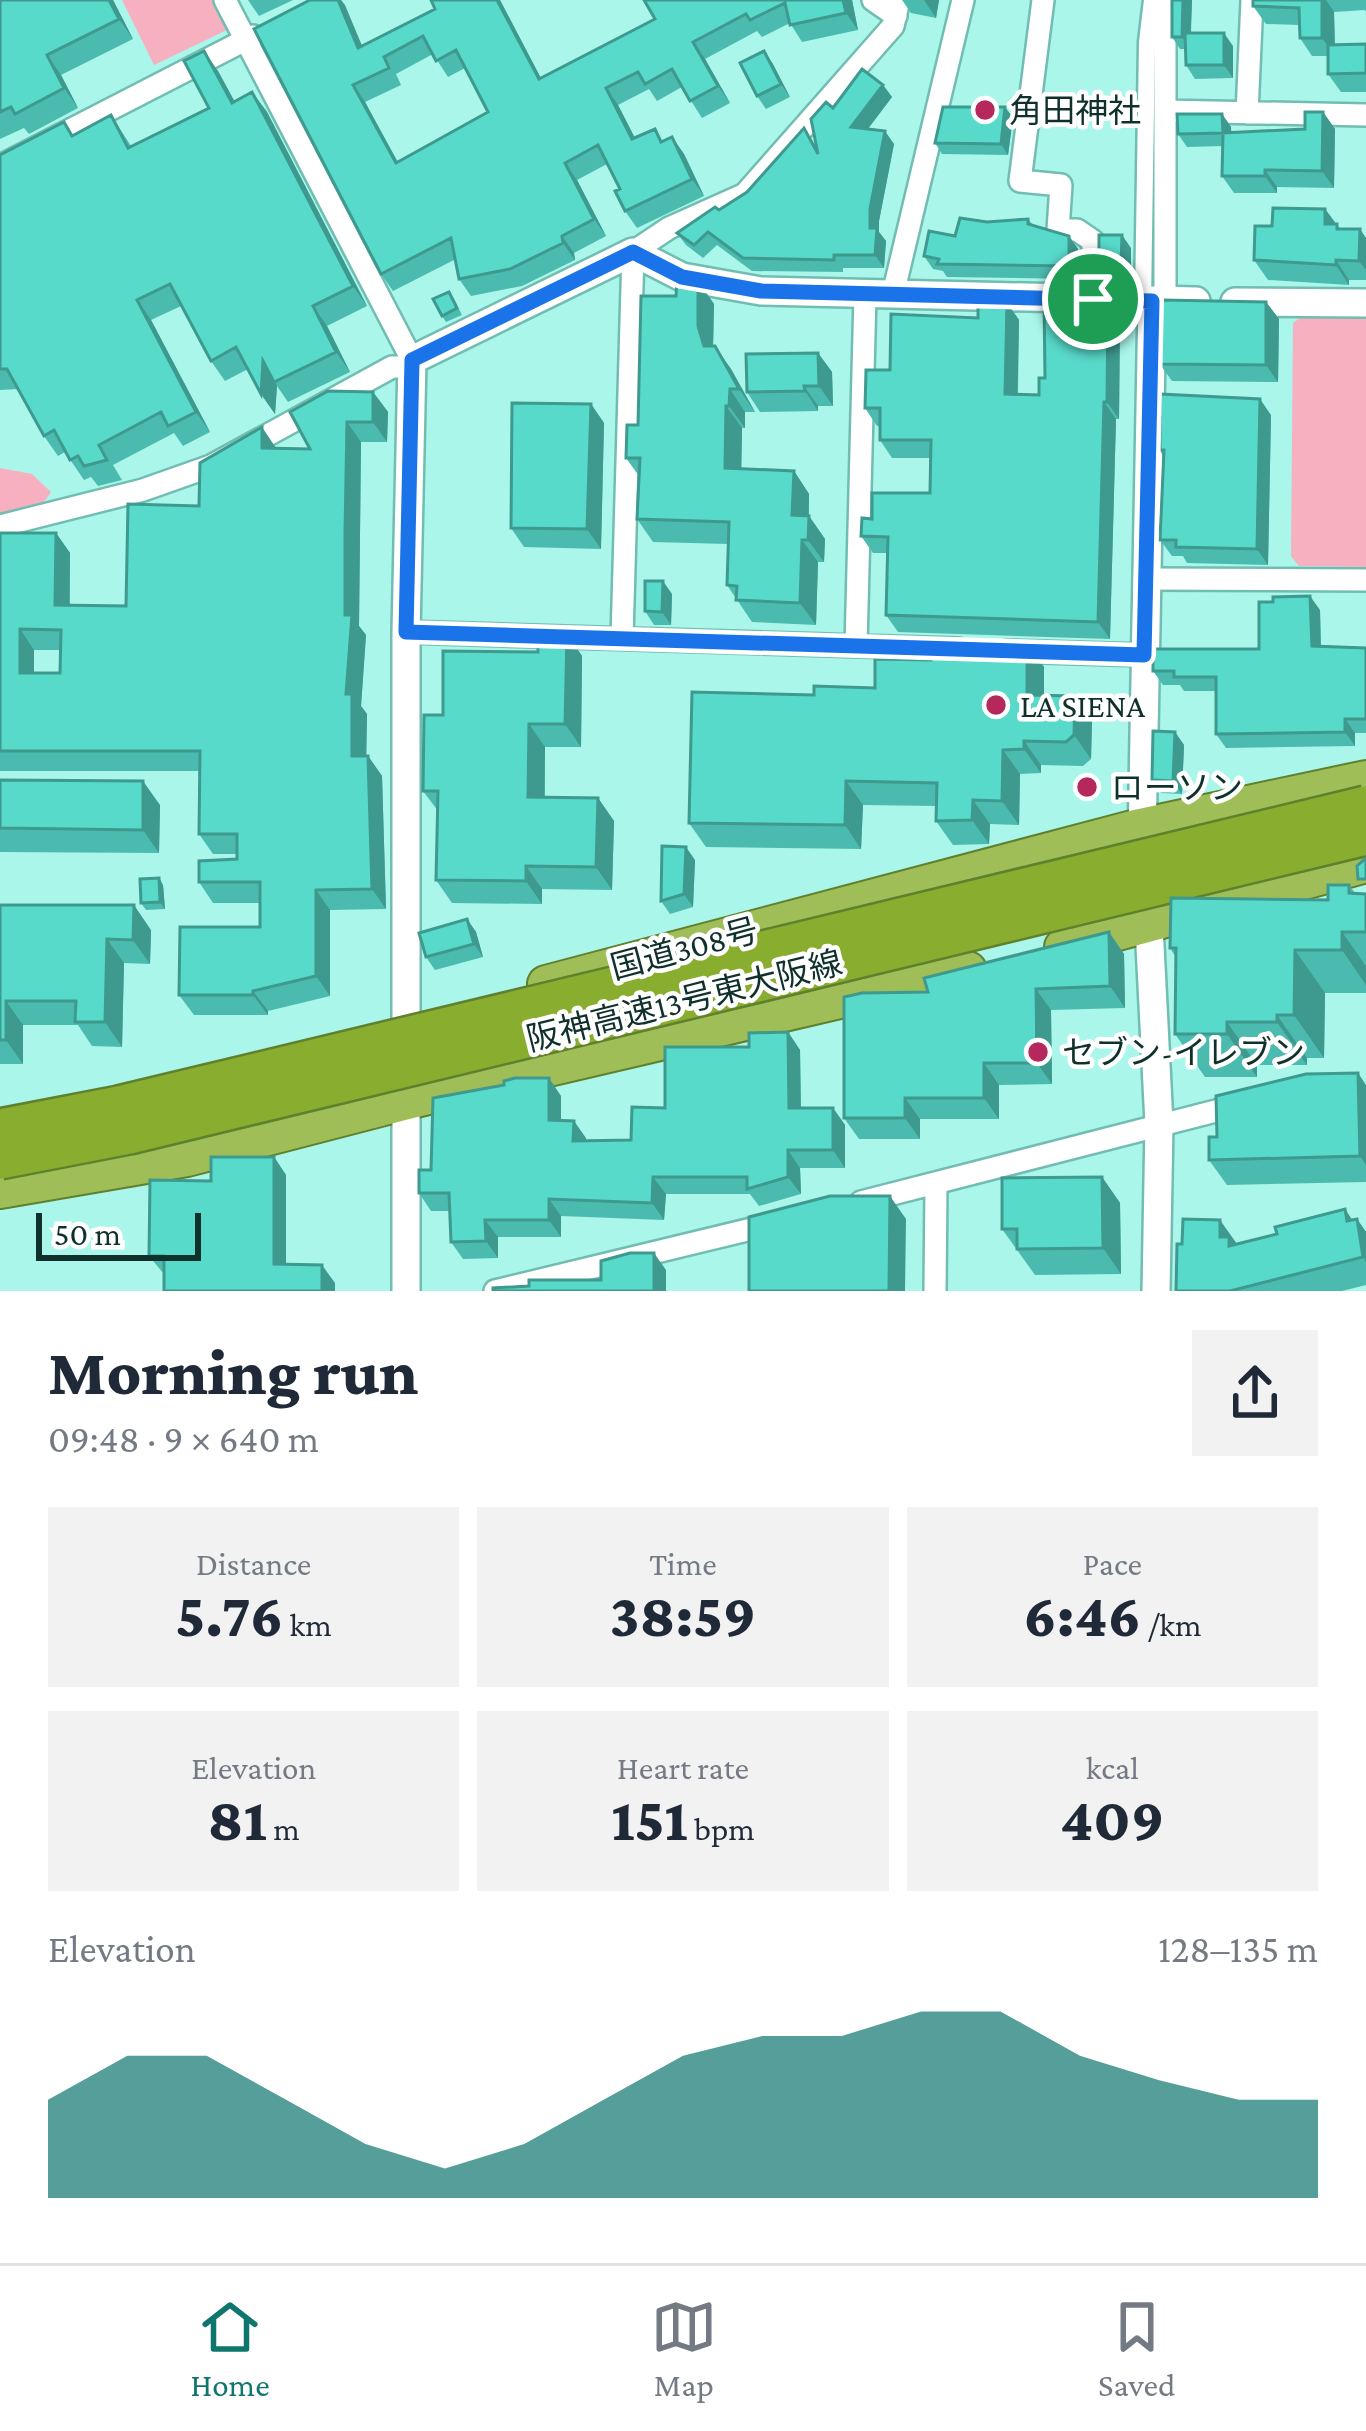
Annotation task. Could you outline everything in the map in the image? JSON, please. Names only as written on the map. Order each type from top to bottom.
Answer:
[{"type":"highway","name":"国道308号","points":[[0,1113],[406,1019],[1141,827],[1366,778]]},
{"type":"highway","name":"阪神高速13号東大阪線","points":[[0,1130],[119,1106],[1366,806]]},
{"type":"highway","name":"阪神高速13号東大阪線","points":[[0,1159],[152,1128],[1366,835]]},
{"type":"highway","points":[[0,1190],[188,1158],[407,1101],[1020,958],[1366,864]]},
{"type":"street","points":[[225,0],[255,35],[411,364],[406,1291]]},
{"type":"street","points":[[0,526],[143,490],[211,466],[392,367],[411,364],[633,252],[669,228],[745,194],[892,26],[897,8],[873,0]]},
{"type":"street","points":[[856,646],[879,295],[963,0]]},
{"type":"street","points":[[1043,0],[1021,181],[1061,185],[1058,230],[1077,230],[1093,241],[1093,299]]},
{"type":"street","points":[[1247,113],[1252,0]]},
{"type":"street","points":[[1154,301],[1147,43],[1159,4]]},
{"type":"street","points":[[1156,1291],[1159,1124],[1141,827],[1154,301],[1166,111],[1159,4]]},
{"type":"street","points":[[0,166],[255,35]]},
{"type":"street","points":[[1166,111],[1366,115]]},
{"type":"street","points":[[633,252],[682,277],[727,286],[879,295],[1366,303]]},
{"type":"street","points":[[622,638],[633,252]]},
{"type":"street","points":[[1146,578],[1366,580]]},
{"type":"street","points":[[406,632],[1144,655]]},
{"type":"street","points":[[843,1206],[1274,1096]]},
{"type":"street","points":[[935,1291],[936,1184]]},
{"type":"street","points":[[495,1291],[797,1217]]},
{"type":"shaded area","points":[[122,0],[219,0],[229,20],[227,30],[154,65]]},
{"type":"shaded area","points":[[1304,315],[1366,316],[1366,567],[1299,566],[1291,556],[1293,323]]},
{"type":"shaded area","points":[[0,468],[32,474],[51,492],[40,508],[0,517]]},
{"type":"building","points":[[0,0],[109,0],[119,19],[47,55],[64,88],[15,114],[11,107],[0,112]]},
{"type":"building","points":[[310,0],[338,0],[358,48],[435,9],[431,0],[497,0],[539,79],[655,19],[644,0],[843,0],[846,13],[790,25],[785,3],[750,20],[746,14],[693,42],[718,86],[690,101],[672,69],[645,84],[638,72],[606,88],[632,139],[655,129],[661,142],[672,137],[692,179],[625,211],[615,191],[620,189],[598,145],[565,163],[594,219],[562,236],[563,243],[510,269],[459,279],[451,238],[381,274],[254,29]],"holes":[[[423,36],[436,61],[456,50],[488,112],[396,163],[353,85],[389,68],[384,57]]]},
{"type":"building","points":[[1172,0],[1183,0],[1182,37],[1172,37]]},
{"type":"building","points":[[1253,0],[1322,0],[1322,38],[1300,38],[1299,8],[1253,6]]},
{"type":"building","points":[[1185,33],[1224,33],[1224,65],[1186,65]]},
{"type":"building","points":[[1366,44],[1366,73],[1328,74],[1328,45]]},
{"type":"building","points":[[204,51],[232,103],[252,92],[353,286],[313,306],[336,352],[274,382],[263,361],[261,394],[236,347],[211,361],[170,284],[137,300],[196,412],[168,426],[161,412],[99,445],[107,460],[84,466],[78,456],[70,460],[54,430],[44,436],[7,369],[0,369],[0,155],[64,122],[72,136],[111,115],[128,148],[209,108],[184,61]]},
{"type":"building","points":[[764,51],[781,84],[757,96],[740,63]]},
{"type":"building","points":[[862,69],[883,85],[851,127],[885,131],[870,209],[870,228],[877,228],[875,255],[834,255],[834,260],[743,258],[708,232],[694,245],[677,233],[747,192],[804,128],[818,154],[811,119],[826,102],[833,108]]},
{"type":"building","points":[[943,107],[1005,107],[1001,144],[935,143]]},
{"type":"building","points":[[1305,112],[1323,112],[1322,171],[1265,170],[1265,176],[1222,176],[1223,133],[1305,129]]},
{"type":"building","points":[[1177,114],[1222,114],[1223,133],[1178,134]]},
{"type":"building","points":[[1273,208],[1325,209],[1325,224],[1360,229],[1359,261],[1336,260],[1336,265],[1254,260],[1255,226],[1272,226]]},
{"type":"building","points":[[960,218],[987,222],[1028,219],[1028,224],[1069,236],[1069,266],[937,264],[939,259],[924,256],[929,231],[955,236]]},
{"type":"building","points":[[1099,235],[1122,235],[1121,267],[1099,267]]},
{"type":"building","points":[[677,281],[698,281],[698,326],[704,346],[715,346],[739,389],[730,389],[726,406],[725,468],[794,471],[792,515],[809,516],[808,540],[802,540],[800,603],[736,600],[737,586],[727,585],[729,522],[637,519],[640,458],[626,458],[627,425],[638,425],[641,296],[676,296]]},
{"type":"building","points":[[449,292],[457,308],[442,316],[433,299]]},
{"type":"building","points":[[1044,299],[1108,301],[1098,622],[886,615],[888,537],[861,536],[862,518],[872,519],[872,493],[930,493],[931,440],[880,440],[880,408],[865,408],[866,370],[890,370],[891,314],[978,318],[978,303],[1007,303],[1005,394],[1039,395],[1039,378],[1045,378]]},
{"type":"building","points":[[1266,302],[1266,365],[1160,364],[1156,359],[1157,303]]},
{"type":"building","points":[[818,353],[819,386],[804,386],[805,391],[747,392],[746,354]]},
{"type":"building","points":[[328,391],[373,392],[373,422],[347,422],[345,533],[345,615],[352,615],[346,694],[352,694],[352,756],[368,756],[372,889],[316,890],[316,976],[253,991],[253,995],[179,995],[180,927],[260,927],[260,882],[199,882],[199,861],[237,859],[237,834],[199,834],[200,751],[0,751],[0,533],[56,533],[55,605],[126,606],[128,504],[199,506],[200,463],[262,427],[262,448],[310,449],[290,412]],"holes":[[[20,629],[61,630],[60,673],[20,673]]]},
{"type":"building","points":[[1160,394],[1260,399],[1257,549],[1176,547],[1176,540],[1160,540],[1164,450],[1160,450]]},
{"type":"building","points":[[512,403],[591,404],[587,529],[511,528]]},
{"type":"building","points":[[645,581],[663,581],[662,612],[645,611]]},
{"type":"building","points":[[1310,596],[1312,646],[1366,648],[1366,719],[1345,719],[1345,732],[1216,734],[1216,677],[1174,677],[1174,671],[1153,671],[1153,649],[1259,649],[1259,602]]},
{"type":"building","points":[[538,633],[567,634],[565,724],[529,724],[528,797],[598,798],[596,867],[526,866],[526,881],[436,880],[438,791],[423,791],[424,715],[443,715],[443,651],[538,652]]},
{"type":"building","points":[[931,640],[1027,643],[1027,695],[1075,696],[1074,735],[1066,742],[1024,741],[1024,749],[1003,750],[1002,801],[973,800],[972,820],[936,821],[937,783],[846,781],[845,825],[689,823],[692,692],[814,695],[814,686],[875,688],[875,659],[931,660]]},
{"type":"building","points":[[1153,731],[1175,732],[1173,781],[1152,780]]},
{"type":"building","points":[[0,780],[143,781],[143,830],[0,828]]},
{"type":"building","points":[[662,846],[686,847],[684,894],[661,901]]},
{"type":"building","points":[[1366,858],[1366,879],[1358,879],[1357,866]]},
{"type":"building","points":[[159,878],[160,902],[141,903],[140,879]]},
{"type":"building","points":[[1328,885],[1349,885],[1349,893],[1366,894],[1366,932],[1342,932],[1342,950],[1295,950],[1294,1015],[1277,1015],[1277,1022],[1227,1022],[1227,1034],[1175,1034],[1171,898],[1328,900]]},
{"type":"building","points":[[0,905],[134,905],[133,940],[107,939],[105,1022],[75,1022],[76,1001],[6,1001],[6,1040],[0,1040]]},
{"type":"building","points":[[467,919],[474,944],[426,957],[419,933]]},
{"type":"building","points":[[1109,932],[1110,986],[1036,989],[1037,1063],[984,1063],[984,1098],[905,1098],[905,1118],[844,1118],[844,997],[928,992],[924,978]]},
{"type":"building","points":[[788,1032],[789,1108],[833,1108],[833,1150],[788,1150],[788,1177],[747,1189],[747,1177],[653,1177],[652,1203],[549,1199],[549,1220],[485,1220],[486,1241],[451,1242],[449,1193],[419,1193],[419,1170],[431,1170],[433,1098],[504,1085],[515,1078],[549,1078],[549,1120],[574,1121],[573,1141],[631,1140],[632,1107],[665,1108],[665,1047],[749,1047],[749,1033]]},
{"type":"building","points":[[1358,1073],[1360,1156],[1209,1160],[1209,1137],[1217,1137],[1216,1096],[1306,1074]]},
{"type":"building","points":[[211,1157],[274,1157],[274,1264],[322,1265],[322,1291],[164,1291],[164,1256],[149,1256],[150,1180],[211,1181]]},
{"type":"building","points":[[1102,1177],[1103,1248],[1017,1249],[1017,1229],[1002,1229],[1002,1178]]},
{"type":"building","points":[[830,1196],[890,1196],[889,1291],[749,1291],[749,1217]]},
{"type":"building","points":[[1345,1209],[1347,1221],[1357,1219],[1363,1257],[1230,1291],[1176,1291],[1183,1219],[1220,1220],[1220,1237],[1229,1237],[1229,1246],[1277,1234],[1275,1227]]},
{"type":"building","points":[[654,1253],[654,1291],[493,1291],[529,1286],[529,1280],[601,1280],[601,1261]]},
{"type":"railway","points":[[0,1151],[1366,823]]},
{"type":"railway","points":[[0,1132],[94,1112]]},
{"type":"place","name":"角田神社","points":[[985,110]]},
{"type":"place","name":"LA SIENA","points":[[996,705]]},
{"type":"place","name":"ローソン","points":[[1087,787]]},
{"type":"place","name":"セブン-イレブン","points":[[1038,1052]]},
{"type":"route","points":[[633,252],[682,277],[761,291],[1093,299],[1152,301],[1144,655],[406,632],[412,360],[633,252]]}]
